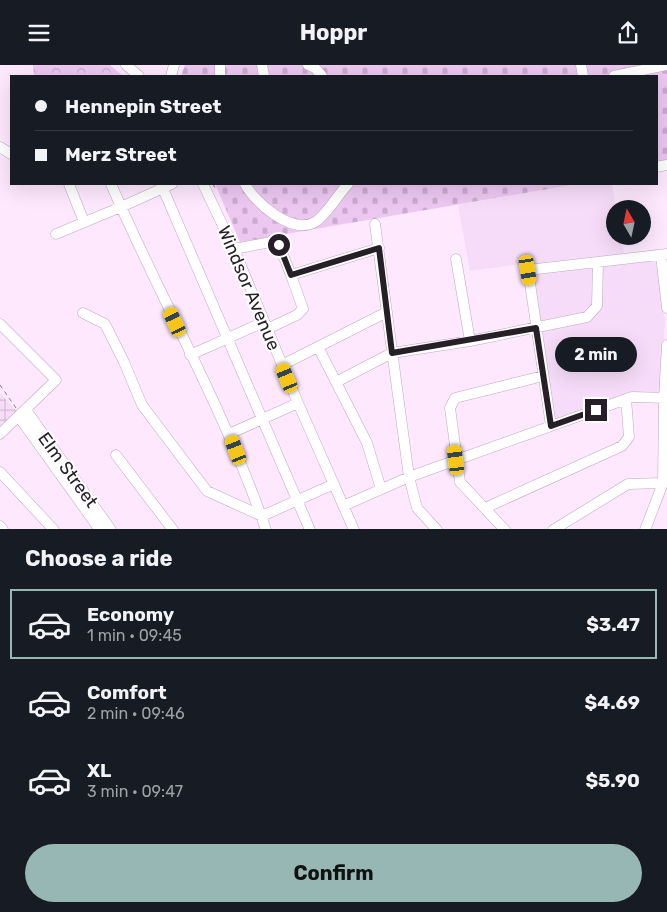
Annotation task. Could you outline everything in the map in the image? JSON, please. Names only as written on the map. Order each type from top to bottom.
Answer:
[{"type":"street","points":[[126,65],[139,75]]},
{"type":"street","points":[[262,65],[269,65]]},
{"type":"street","points":[[308,65],[315,68],[321,75]]},
{"type":"street","points":[[619,75],[667,65]]},
{"type":"street","points":[[68,185],[84,222]]},
{"type":"street","points":[[111,185],[190,355],[230,434],[266,529]]},
{"type":"street","points":[[56,234],[121,207],[165,185],[262,419],[310,529]]},
{"type":"street","name":"Windsor Avenue","points":[[203,185],[234,249],[298,403],[354,529]]},
{"type":"street","points":[[246,185],[256,198],[275,215],[291,223],[306,225],[320,217],[347,185]]},
{"type":"street","points":[[375,224],[409,477],[417,507],[437,529]]},
{"type":"street","points":[[190,355],[228,338],[297,315],[303,309],[279,245],[271,242],[234,249]]},
{"type":"street","points":[[291,275],[379,248]]},
{"type":"street","points":[[551,426],[528,270],[664,255],[667,308]]},
{"type":"street","points":[[456,259],[470,341]]},
{"type":"street","points":[[336,381],[392,353],[470,341],[587,317],[597,306],[598,262]]},
{"type":"street","points":[[282,365],[387,312]]},
{"type":"street","points":[[83,313],[105,324],[142,405],[206,491],[262,515],[334,484]]},
{"type":"street","points":[[0,324],[56,380],[0,434]]},
{"type":"street","points":[[645,529],[663,483],[667,345]]},
{"type":"street","points":[[318,347],[367,443],[381,489]]},
{"type":"street","points":[[505,529],[460,482],[450,408],[455,398],[543,376]]},
{"type":"street","points":[[343,506],[409,477],[626,399],[632,397],[665,398]]},
{"type":"street","points":[[485,508],[622,446],[628,437],[626,399]]},
{"type":"street","points":[[230,434],[298,403]]},
{"type":"street","name":"Elm Street","points":[[22,413],[100,529]]},
{"type":"street","name":"Elm Street","points":[[22,413],[111,529]]},
{"type":"street","points":[[116,455],[173,529]]},
{"type":"street","points":[[0,472],[54,529]]},
{"type":"street","points":[[553,529],[628,484],[663,483]]},
{"type":"street","points":[[0,526],[3,529]]},
{"type":"shaded area","points":[[571,185],[612,185],[615,200],[606,200],[606,245],[622,245],[624,254],[657,249],[665,321],[661,395],[630,394],[553,422],[529,263],[470,271],[458,205]]},
{"type":"shaded area","points":[[0,393],[19,414],[0,431]]},
{"type":"green space","points":[[33,65],[110,65],[122,75],[34,75]]},
{"type":"green space","points":[[185,65],[667,65],[667,167],[658,169],[658,75],[181,75]]},
{"type":"green space","points":[[215,185],[571,185],[240,242]]},
{"type":"route","points":[[279,245],[291,275],[379,248],[392,353],[470,341],[536,328],[551,426],[596,410]]}]
